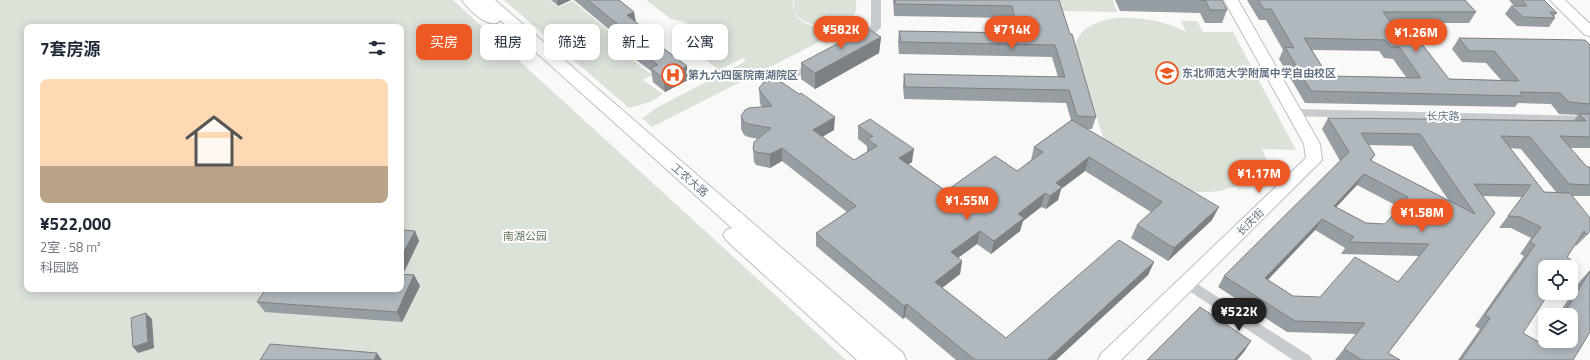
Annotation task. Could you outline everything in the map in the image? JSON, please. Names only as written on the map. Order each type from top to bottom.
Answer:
[{"type":"main road","name":"工农大路","points":[[470,0],[873,360]]},
{"type":"main road","name":"工农大路","points":[[486,0],[895,360]]},
{"type":"street","points":[[850,44],[870,33],[876,27],[876,0]]},
{"type":"street","name":"长庆街","points":[[1108,360],[1314,160],[1312,144],[1231,0]]},
{"type":"street","points":[[1557,0],[1590,32]]},
{"type":"street","points":[[1564,0],[1590,25]]},
{"type":"street","points":[[789,77],[823,59]]},
{"type":"street","name":"长庆路","points":[[1295,113],[1590,120]]},
{"type":"street","points":[[1188,283],[1305,360]]},
{"type":"green space","name":"南湖公园","points":[[0,0],[453,0],[480,25],[480,60],[518,60],[846,360],[0,360]]},
{"type":"green space","points":[[504,0],[549,0],[558,7],[573,1],[608,30],[608,60],[633,60],[652,75],[643,80],[663,94],[650,102],[629,108],[573,60],[600,60],[600,24],[544,24],[544,35],[536,28],[536,24],[532,24]]},
{"type":"green space","points":[[646,0],[793,0],[793,8],[796,15],[805,23],[819,27],[826,27],[849,22],[817,43],[652,127],[642,118],[658,107],[746,61],[743,58],[719,70],[706,60],[728,60],[728,24],[688,24],[671,19]]},
{"type":"green space","points":[[794,0],[856,0],[856,10],[851,19],[844,23],[825,26],[816,25],[800,18],[794,11]]},
{"type":"green space","points":[[1057,0],[1113,0],[1117,12],[1061,11]]},
{"type":"green space","name":"东北师范大学附属中学自由校区","points":[[1114,18],[1151,20],[1186,32],[1181,21],[1197,21],[1203,32],[1233,32],[1296,150],[1262,149],[1271,169],[1257,169],[1242,183],[1233,187],[1212,192],[1201,192],[1176,187],[1105,143],[1075,49],[1079,36],[1088,27]]},
{"type":"building","points":[[588,0],[619,0],[634,12],[627,15],[638,24],[617,24]]},
{"type":"building","points":[[895,0],[1059,0],[1070,34],[1072,34],[1096,117],[1077,116],[1069,90],[905,87],[904,74],[1065,77],[1055,45],[901,42],[899,31],[1018,33],[1012,6],[895,4]]},
{"type":"building","points":[[1205,0],[1222,0],[1227,10],[1210,10]]},
{"type":"building","points":[[1258,0],[1465,0],[1476,12],[1383,12],[1404,39],[1418,39],[1449,79],[1519,81],[1494,51],[1469,51],[1459,38],[1585,40],[1590,45],[1590,104],[1569,102],[1560,93],[1520,92],[1523,96],[1311,91],[1285,47],[1294,48],[1271,9],[1264,9]],"holes":[[[1304,38],[1385,40],[1391,47],[1399,47],[1421,78],[1328,76]]]},
{"type":"building","points":[[1522,0],[1544,0],[1557,13],[1550,12],[1555,18],[1523,17],[1511,6],[1527,6]]},
{"type":"building","points":[[867,28],[881,37],[815,73],[801,63]]},
{"type":"building","points":[[664,49],[672,55],[672,60],[679,60],[687,66],[663,78],[650,68],[658,65],[652,60],[664,60]]},
{"type":"building","points":[[774,80],[783,83],[799,94],[801,93],[835,117],[813,130],[854,160],[877,146],[867,139],[873,136],[858,126],[870,119],[914,149],[899,158],[946,191],[995,156],[1017,171],[1043,152],[1034,147],[1072,120],[1219,207],[1174,248],[1137,225],[1162,202],[1089,157],[1056,183],[1062,187],[1050,196],[1045,193],[1018,214],[1024,218],[994,241],[980,231],[951,252],[962,261],[935,282],[1006,338],[1119,240],[1154,262],[1047,360],[975,360],[907,304],[904,306],[816,233],[856,206],[782,148],[770,154],[756,152],[753,149],[754,142],[771,128],[748,124],[744,122],[741,116],[745,110],[749,108],[772,106],[759,88],[764,82]]},
{"type":"building","points":[[1579,114],[1590,114],[1590,137],[1560,136],[1587,167],[1590,167],[1590,185],[1569,184],[1530,137],[1501,136],[1544,192],[1570,193],[1590,218],[1590,231],[1587,235],[1584,231],[1567,257],[1571,260],[1538,260],[1538,300],[1544,300],[1523,333],[1538,342],[1538,348],[1578,348],[1578,308],[1567,308],[1572,300],[1578,300],[1578,291],[1590,271],[1590,332],[1573,360],[1461,360],[1490,318],[1485,315],[1535,245],[1530,242],[1541,227],[1520,217],[1508,216],[1531,185],[1474,184],[1495,213],[1388,353],[1400,360],[1362,360],[1344,349],[1365,323],[1295,321],[1224,276],[1349,152],[1328,118],[1586,121]],"holes":[[[1361,133],[1420,134],[1475,214],[1370,160],[1375,155]],[[1364,174],[1408,197],[1385,224],[1366,223],[1334,206]],[[1322,219],[1354,237],[1349,242],[1429,244],[1398,282],[1355,257],[1320,297],[1293,296],[1265,278]]]},
{"type":"building","points":[[404,230],[415,231],[404,251]]},
{"type":"building","points":[[404,274],[414,275],[397,312],[257,302],[264,292],[404,292]]},
{"type":"building","points":[[1200,307],[1251,341],[1234,360],[1147,360]]},
{"type":"building","points":[[146,313],[148,342],[133,347],[131,318]]},
{"type":"building","points":[[270,344],[377,353],[374,360],[260,360]]},
{"type":"place","name":"东北师范大学附属中学自由校区","points":[[1167,73]]},
{"type":"place","name":"第九六四医院南湖院区","points":[[673,75]]}]
